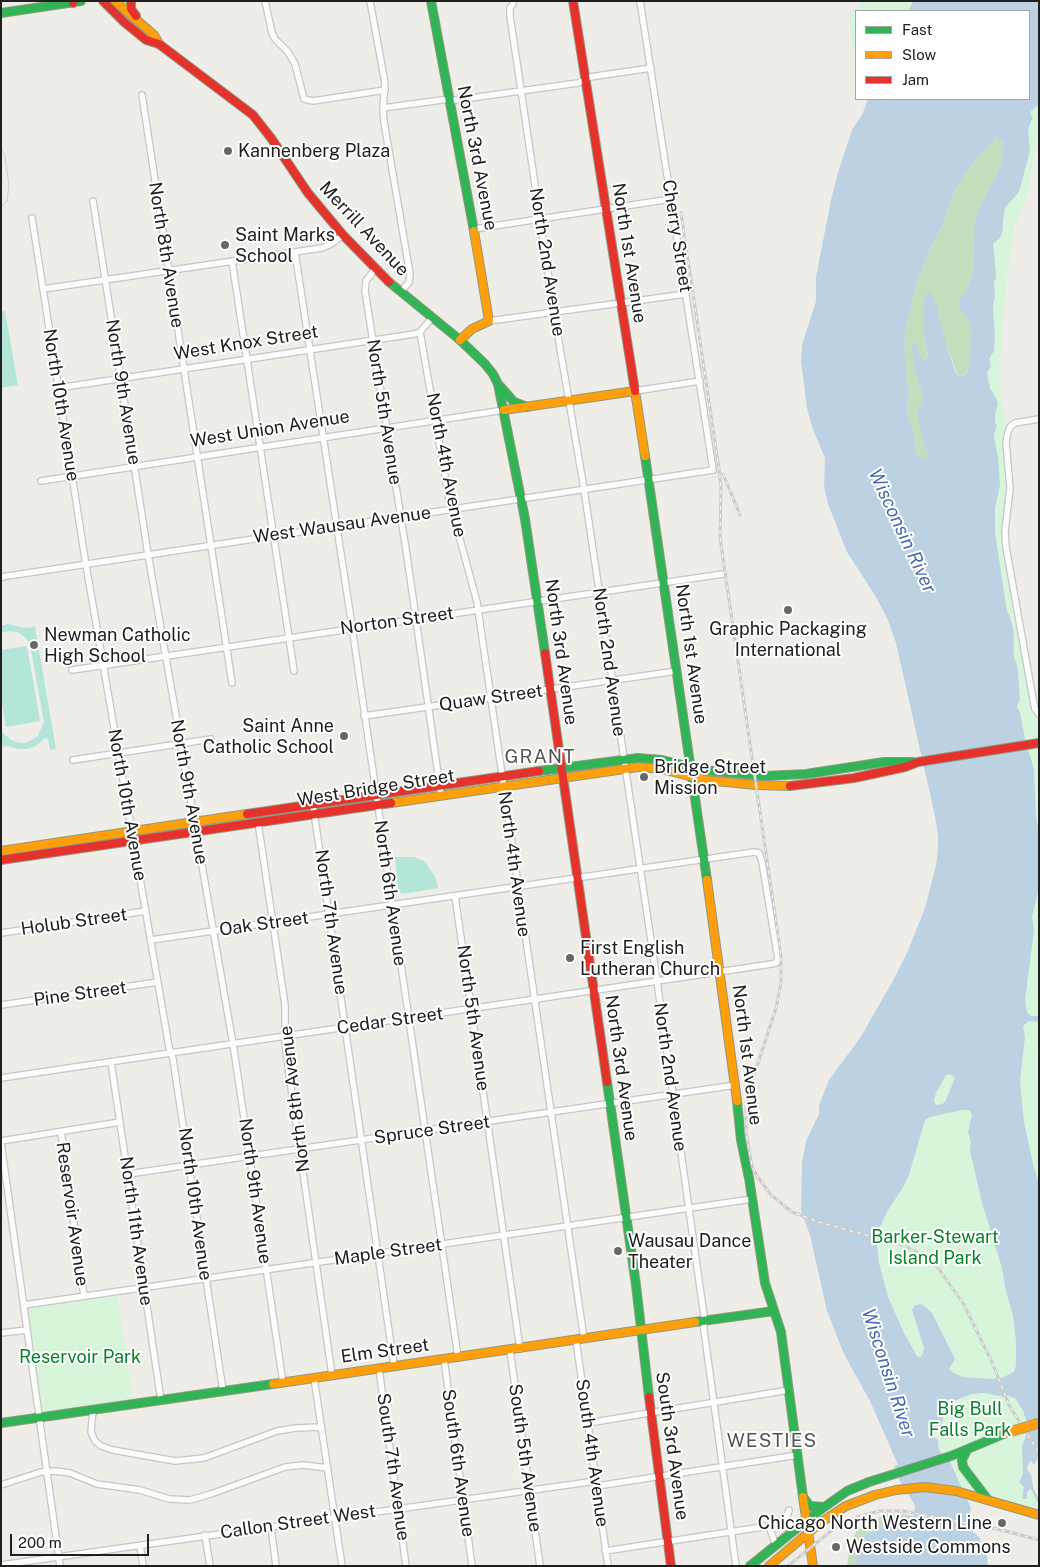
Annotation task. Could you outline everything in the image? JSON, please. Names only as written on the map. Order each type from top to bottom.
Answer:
[{"type":"main road","name":"Merrill Avenue","points":[[103,1],[111,11],[146,40],[159,44],[255,117],[272,138],[308,193],[343,235],[375,269],[460,340],[485,364],[493,374],[501,395]]},
{"type":"main road","name":"Merrill Avenue","points":[[114,1],[156,37],[159,44]]},
{"type":"main road","points":[[131,1],[131,9],[145,28]]},
{"type":"main road","name":"North 3rd Avenue","points":[[431,1],[474,229],[489,321]]},
{"type":"main road","name":"North 1st Avenue","points":[[573,1],[677,670],[736,1085],[740,1136],[765,1283],[781,1332],[813,1566]]},
{"type":"main road","points":[[1,13],[76,2]]},
{"type":"main road","points":[[460,340],[472,329],[489,321]]},
{"type":"main road","points":[[498,384],[512,400],[527,407]]},
{"type":"main road","points":[[504,410],[635,391]]},
{"type":"main road","name":"North 3rd Avenue","points":[[501,395],[525,519],[594,991],[641,1331]]},
{"type":"main road","points":[[756,781],[790,786],[819,783],[860,777],[918,762],[1039,743]]},
{"type":"main road","name":"West Bridge Street","points":[[1,851],[132,836],[502,781],[562,774],[654,758],[691,768],[756,781]]},
{"type":"main road","name":"West Bridge Street","points":[[625,764],[656,768],[692,778],[756,781]]},
{"type":"main road","name":"West Bridge Street","points":[[194,827],[258,822],[314,810]]},
{"type":"main road","name":"West Bridge Street","points":[[1,860],[132,836]]},
{"type":"main road","name":"Elm Street","points":[[1,1423],[774,1311]]},
{"type":"main road","name":"South 3rd Avenue","points":[[641,1331],[671,1566]]},
{"type":"main road","points":[[750,1566],[824,1507],[854,1488],[952,1456],[1006,1433],[1039,1423]]},
{"type":"main road","points":[[967,1450],[962,1460],[962,1467],[989,1500]]},
{"type":"main road","points":[[769,1566],[828,1518],[856,1502],[875,1495],[902,1489],[935,1488],[967,1494],[1037,1514]]},
{"type":"main road","points":[[803,1497],[810,1506],[824,1507]]},
{"type":"street","points":[[265,1],[272,33],[275,40],[288,52],[295,64],[304,99],[313,101],[385,90]]},
{"type":"street","points":[[370,1],[385,90],[383,108],[410,276],[407,285],[401,292]]},
{"type":"street","name":"Cherry Street","points":[[640,1],[713,470]]},
{"type":"street","name":"North 2nd Avenue","points":[[513,4],[510,14],[554,313],[584,489],[657,982],[704,1316],[703,1322],[736,1566]]},
{"type":"street","points":[[383,108],[578,83],[585,79],[651,68]]},
{"type":"street","name":"North 8th Avenue","points":[[142,95],[232,682]]},
{"type":"street","points":[[474,229],[671,199]]},
{"type":"street","name":"North 9th Avenue","points":[[92,201],[148,554],[232,1044],[283,1383]]},
{"type":"street","name":"North 10th Avenue","points":[[32,218],[117,753],[171,1053],[223,1392]]},
{"type":"street","points":[[43,289],[295,252],[326,246],[343,235]]},
{"type":"street","name":"North 6th Avenue","points":[[295,252],[393,905],[458,1357]]},
{"type":"street","points":[[232,261],[294,671]]},
{"type":"street","name":"North 5th Avenue","points":[[375,269],[366,280],[365,288],[440,791]]},
{"type":"street","points":[[489,321],[686,294]]},
{"type":"street","points":[[420,332],[432,318]]},
{"type":"street","name":"West Knox Street","points":[[58,388],[420,332]]},
{"type":"street","name":"North 4th Avenue","points":[[420,332],[452,509],[478,610],[567,1226],[580,1340]]},
{"type":"street","points":[[635,391],[700,381]]},
{"type":"street","name":"West Union Avenue","points":[[41,481],[504,410]]},
{"type":"street","points":[[1039,419],[1016,423],[1010,428],[1006,438],[1010,482],[1005,528],[1035,710],[1039,714]]},
{"type":"street","name":"West Wausau Avenue","points":[[1,577],[713,470]]},
{"type":"street","name":"Norton Street","points":[[72,670],[723,574]]},
{"type":"street","name":"Quaw Street","points":[[364,716],[677,670]]},
{"type":"street","points":[[73,760],[211,739]]},
{"type":"street","name":"North 7th Avenue","points":[[314,810],[363,1140],[394,1366]]},
{"type":"street","name":"North 8th Avenue","points":[[258,822],[285,1005],[285,1036],[332,1375]]},
{"type":"street","name":"Oak Street","points":[[151,940],[754,852],[759,853],[762,862],[777,961]]},
{"type":"street","name":"North 5th Avenue","points":[[455,896],[504,1235],[515,1349]]},
{"type":"street","name":"Holub Street","points":[[1,933],[146,911]]},
{"type":"street","name":"Cedar Street","points":[[1,1078],[657,982],[771,964],[777,961]]},
{"type":"street","name":"Pine Street","points":[[1,1005],[158,982]]},
{"type":"street","name":"North 11th Avenue","points":[[111,1062],[161,1401]]},
{"type":"street","name":"Spruce Street","points":[[128,1174],[736,1085]]},
{"type":"street","points":[[60,1566],[1,1142],[120,1122]]},
{"type":"street","name":"Reservoir Avenue","points":[[61,1132],[84,1296]]},
{"type":"street","name":"Maple Street","points":[[24,1305],[752,1199]]},
{"type":"street","points":[[1,1333],[27,1330]]},
{"type":"street","name":"South 4th Avenue","points":[[580,1340],[588,1423],[608,1566]]},
{"type":"street","name":"South 5th Avenue","points":[[515,1349],[529,1489],[540,1566]]},
{"type":"street","name":"South 6th Avenue","points":[[444,1359],[472,1566]]},
{"type":"street","name":"South 7th Avenue","points":[[379,1369],[406,1566]]},
{"type":"street","points":[[314,1378],[342,1566]]},
{"type":"street","points":[[588,1423],[789,1390]]},
{"type":"street","points":[[93,1410],[92,1432],[94,1440],[101,1446],[113,1450],[175,1461],[204,1458],[277,1431],[322,1427]]},
{"type":"street","name":"Callon Street West","points":[[1,1565],[529,1489],[659,1477],[798,1455]]},
{"type":"street","points":[[1,1485],[46,1471],[63,1471],[97,1484],[140,1490],[169,1499],[184,1500],[200,1498],[285,1467],[303,1465],[328,1468]]},
{"type":"street","points":[[606,1551],[770,1526],[785,1520],[788,1516],[788,1510]]},
{"type":"street","points":[[271,1526],[276,1566]]},
{"type":"street","points":[[770,1526],[776,1546]]},
{"type":"street","points":[[205,1536],[210,1566]]},
{"type":"street","points":[[140,1545],[143,1566]]},
{"type":"green space","points":[[860,1],[913,1],[908,10],[855,10],[855,50],[853,50],[849,14],[861,4]]},
{"type":"green space","points":[[1039,105],[1039,122],[1028,192],[1014,229],[1006,282],[999,376],[1005,419],[1004,443],[1007,480],[1002,524],[1002,543],[1036,715],[1039,717],[1039,833],[1036,817],[1034,769],[1025,739],[1020,712],[1017,707],[1020,700],[1018,669],[1014,656],[1014,632],[1007,612],[995,532],[995,508],[1000,485],[994,436],[994,396],[990,389],[987,372],[989,359],[994,351],[995,335],[993,310],[995,266],[993,244],[1003,229],[1005,208],[1018,193],[1021,185],[1030,151],[1028,129],[1031,124],[1032,115],[1030,114]]},
{"type":"green space","points":[[996,138],[1003,141],[1002,164],[977,212],[974,230],[973,272],[966,290],[959,300],[960,310],[969,321],[971,331],[968,368],[965,375],[959,376],[946,344],[924,337],[928,356],[923,360],[917,347],[914,368],[923,395],[922,438],[928,456],[923,460],[916,453],[913,429],[908,416],[909,391],[906,369],[905,331],[917,282],[930,249],[943,225],[953,193],[972,164]]},
{"type":"green space","points":[[1,311],[5,311],[18,385],[1,388]]},
{"type":"green space","points":[[8,624],[26,628],[35,627],[56,749],[50,750],[48,739],[45,738],[36,746],[27,749],[8,746],[1,747],[1,728],[3,733],[11,740],[26,743],[38,736],[44,722],[30,644],[25,637],[17,632],[1,633],[1,626]]},
{"type":"green space","points":[[27,646],[40,721],[6,727],[1,698],[1,650]]},
{"type":"green space","points":[[395,857],[414,857],[424,861],[435,876],[438,888],[402,894],[398,890]]},
{"type":"green space","points":[[1039,888],[1039,987],[1037,998],[1039,998],[1039,1016],[1031,1016],[1026,1011],[1025,1000],[1034,930],[1032,917]]},
{"type":"green space","points":[[1029,1021],[1039,1022],[1036,1076],[1037,1085],[1039,1086],[1039,1184],[1024,1125],[1020,1085],[1025,1037],[1023,1026]]},
{"type":"green space","points":[[950,1074],[955,1078],[945,1102],[935,1105],[936,1093],[946,1075]]},
{"type":"green space","name":"Barker-Stewart Island Park","points":[[969,1110],[972,1114],[968,1132],[971,1142],[970,1151],[982,1203],[1002,1268],[1013,1316],[1016,1365],[1014,1372],[1001,1378],[963,1377],[954,1373],[949,1369],[955,1359],[932,1313],[912,1310],[924,1348],[923,1354],[919,1357],[917,1356],[904,1333],[888,1297],[879,1263],[877,1244],[874,1240],[888,1210],[909,1175],[925,1120],[930,1117]]},
{"type":"green space","name":"Reservoir Park","points":[[117,1295],[133,1400],[44,1411],[28,1313],[29,1308]]},
{"type":"green space","name":"Big Bull Falls Park","points":[[984,1393],[1004,1397],[1008,1395],[1015,1398],[1023,1411],[1029,1428],[1022,1446],[1023,1474],[1019,1482],[1024,1487],[1023,1498],[1028,1496],[1027,1492],[1032,1490],[1039,1505],[1039,1511],[961,1488],[950,1466],[950,1462],[1004,1438],[1004,1429],[943,1455],[939,1450],[933,1436],[935,1426],[940,1428],[948,1405],[971,1394]]},
{"type":"green space","points":[[884,1514],[913,1516],[895,1518],[863,1536],[857,1550],[855,1566],[847,1566],[850,1544],[857,1530],[876,1523],[879,1517]]},
{"type":"water","name":"Wisconsin River","points":[[913,1],[1039,1],[1039,105],[1030,114],[1033,117],[1028,129],[1030,151],[1021,185],[1018,193],[1005,208],[1000,238],[993,244],[996,274],[993,310],[995,335],[994,351],[989,359],[991,367],[987,372],[990,389],[996,397],[998,404],[995,415],[995,423],[997,424],[994,436],[1000,486],[995,508],[995,532],[1007,612],[1014,632],[1014,656],[1018,669],[1020,700],[1017,707],[1020,712],[1025,739],[1034,769],[1036,817],[1039,833],[1039,888],[1032,917],[1034,930],[1025,1000],[1027,1012],[1031,1016],[1039,1016],[1039,1022],[1029,1021],[1023,1026],[1025,1037],[1020,1082],[1024,1122],[1039,1184],[1039,1456],[1034,1465],[1031,1461],[1029,1462],[1027,1469],[1039,1499],[1039,1505],[1031,1489],[1027,1492],[1027,1499],[1022,1497],[1024,1487],[1019,1482],[1023,1474],[1022,1446],[1029,1428],[1023,1411],[1015,1398],[1008,1395],[1004,1397],[984,1393],[971,1394],[959,1399],[948,1405],[940,1428],[935,1427],[933,1436],[938,1440],[939,1450],[950,1462],[971,1508],[968,1526],[980,1538],[981,1545],[987,1555],[988,1566],[855,1566],[857,1550],[863,1536],[895,1518],[914,1516],[915,1505],[900,1481],[894,1466],[898,1465],[895,1458],[870,1401],[844,1354],[827,1311],[810,1235],[801,1211],[802,1162],[806,1141],[819,1114],[819,1105],[829,1080],[860,1038],[907,953],[925,908],[938,850],[935,816],[896,643],[888,620],[876,597],[847,552],[828,504],[824,487],[825,458],[812,427],[807,408],[801,361],[802,345],[816,301],[816,277],[831,200],[852,130],[862,115],[868,100],[1030,100],[1030,10],[908,10]],"holes":[[[996,138],[1003,141],[1002,164],[977,212],[974,230],[973,272],[966,290],[959,300],[960,310],[969,321],[971,331],[966,375],[959,376],[955,371],[935,300],[931,293],[927,293],[924,300],[924,337],[928,355],[926,359],[922,358],[917,347],[912,343],[914,368],[923,395],[922,402],[917,409],[922,438],[928,456],[923,460],[916,453],[913,429],[908,416],[907,406],[909,391],[906,369],[905,331],[917,282],[930,249],[943,225],[953,193],[972,164]],[[950,1074],[955,1078],[945,1102],[935,1105],[936,1093],[946,1075]],[[969,1110],[972,1114],[968,1132],[971,1142],[970,1151],[982,1203],[1002,1268],[1013,1316],[1016,1365],[1014,1372],[1001,1378],[963,1377],[949,1369],[955,1359],[932,1313],[922,1304],[915,1305],[912,1310],[924,1348],[923,1354],[920,1357],[917,1356],[904,1333],[888,1297],[879,1263],[877,1244],[874,1240],[888,1210],[909,1175],[925,1120],[930,1117]]]},
{"type":"waterway","points":[[1,148],[5,157],[9,185],[7,201],[1,207]]},
{"type":"railway","points":[[681,213],[719,469],[721,486],[720,538],[781,956],[781,982],[776,1008],[748,1094],[746,1106],[746,1132],[752,1166],[771,1195],[792,1212],[819,1222],[902,1245],[919,1253],[936,1265],[963,1303],[992,1362],[1009,1405],[1039,1453]]},
{"type":"railway","points":[[723,474],[740,515]]},
{"type":"railway","points":[[788,1566],[836,1527],[857,1517],[880,1511],[903,1511],[998,1529],[1039,1540]]},
{"type":"traffic: fast","points":[[1,13],[81,1]]},
{"type":"traffic: fast","points":[[431,1],[474,231]]},
{"type":"traffic: fast","points":[[389,282],[460,340],[485,364],[498,384],[525,519],[545,653]]},
{"type":"traffic: fast","points":[[500,386],[514,402],[527,407]]},
{"type":"traffic: fast","points":[[645,456],[707,880]]},
{"type":"traffic: fast","points":[[539,771],[638,758],[662,760],[703,770],[764,776],[806,774],[884,762],[913,762]]},
{"type":"traffic: fast","points":[[607,1082],[636,1285],[649,1397]]},
{"type":"traffic: fast","points":[[737,1101],[741,1140],[749,1178],[765,1283],[781,1332],[803,1497],[810,1506],[824,1507]]},
{"type":"traffic: fast","points":[[695,1322],[774,1311]]},
{"type":"traffic: fast","points":[[1,1423],[273,1384]]},
{"type":"traffic: fast","points":[[750,1566],[816,1513],[847,1491],[869,1482],[951,1456],[1006,1433]]},
{"type":"traffic: fast","points":[[967,1450],[962,1460],[963,1467],[988,1500]]},
{"type":"traffic: slow","points":[[115,1],[154,35],[159,44]]},
{"type":"traffic: slow","points":[[460,340],[472,329],[489,321],[474,231]]},
{"type":"traffic: slow","points":[[504,410],[635,391],[645,456]]},
{"type":"traffic: slow","points":[[391,803],[638,767],[662,769],[705,780],[790,786]]},
{"type":"traffic: slow","points":[[1,851],[247,814]]},
{"type":"traffic: slow","points":[[707,880],[737,1101]]},
{"type":"traffic: slow","points":[[273,1384],[695,1322]]},
{"type":"traffic: slow","points":[[1006,1433],[1039,1423]]},
{"type":"traffic: slow","points":[[769,1566],[820,1523],[846,1506],[875,1495],[896,1490],[925,1487],[956,1491],[1039,1515]]},
{"type":"traffic: slow","points":[[803,1497],[813,1566]]},
{"type":"traffic: jam","points":[[103,1],[146,40],[159,44],[253,115],[308,193],[343,235],[389,282]]},
{"type":"traffic: jam","points":[[131,1],[131,9],[136,16]]},
{"type":"traffic: jam","points":[[573,1],[635,391]]},
{"type":"traffic: jam","points":[[545,653],[607,1082]]},
{"type":"traffic: jam","points":[[790,786],[854,778],[905,767],[918,762],[1039,743]]},
{"type":"traffic: jam","points":[[247,814],[539,771]]},
{"type":"traffic: jam","points":[[1,860],[391,803]]},
{"type":"traffic: jam","points":[[649,1397],[671,1566]]},
{"type":"place","name":"Kannenberg Plaza","points":[[228,151]]},
{"type":"place","name":"Saint Marks School","points":[[225,245]]},
{"type":"place","name":"Graphic Packaging International","points":[[788,610]]},
{"type":"place","name":"Newman Catholic High School","points":[[34,645]]},
{"type":"place","name":"Saint Anne Catholic School","points":[[344,736]]},
{"type":"place","name":"Bridge Street Mission","points":[[644,777]]},
{"type":"place","name":"First English Lutheran Church","points":[[570,958]]},
{"type":"place","name":"Wausau Dance Theater","points":[[618,1251]]},
{"type":"place","name":"Chicago North Western Line","points":[[1002,1523]]},
{"type":"place","name":"Westside Commons","points":[[836,1547]]},
{"type":"district","name":"GRANT","points":[[540,757]]},
{"type":"district","name":"WESTIES","points":[[772,1441]]}]
